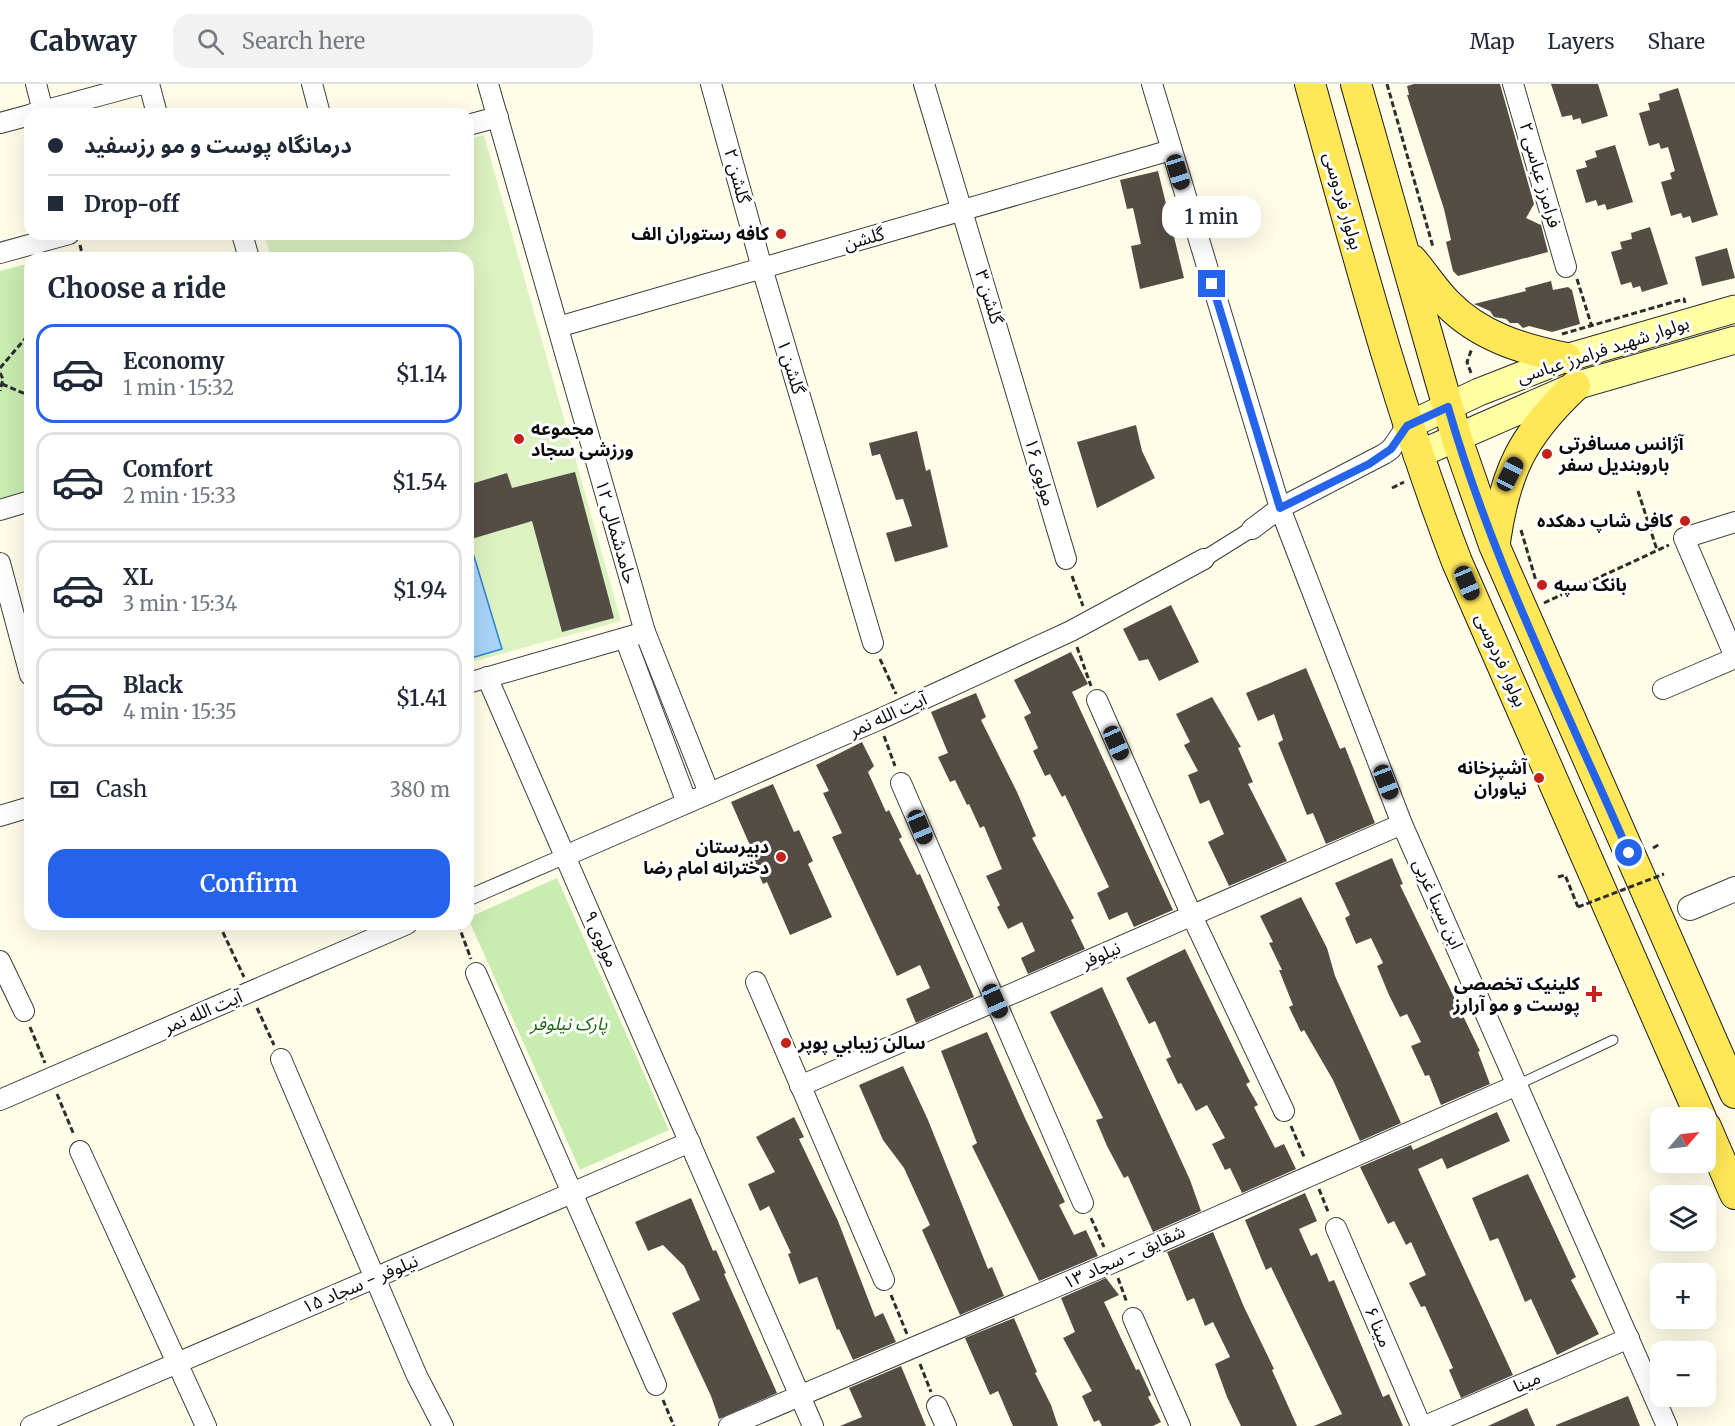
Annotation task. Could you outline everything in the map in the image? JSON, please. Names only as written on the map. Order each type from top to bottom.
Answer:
[{"type":"main road","name":"بولوار فردوسی","points":[[1310,84],[1405,443],[1696,1107]]},
{"type":"main road","points":[[1356,84],[1456,439],[1494,545],[1539,605],[1735,1093]]},
{"type":"main road","points":[[1403,248],[1447,303],[1484,333],[1526,350],[1558,346]]},
{"type":"main road","name":"بولوار شهید فرامرز عباسی","points":[[1405,443],[1448,407],[1479,392],[1558,346],[1735,309]]},
{"type":"main road","name":"بولوار شهید فرامرز عباسی","points":[[1405,443],[1456,439],[1575,386],[1735,340]]},
{"type":"main road","points":[[1494,545],[1500,507],[1510,474],[1530,434],[1550,410],[1575,386]]},
{"type":"main road","points":[[1716,1150],[1735,1194]]},
{"type":"street","points":[[35,108],[36,84]]},
{"type":"street","points":[[53,108],[142,84]]},
{"type":"street","points":[[149,84],[155,108]]},
{"type":"street","points":[[312,84],[318,108]]},
{"type":"street","name":"حامدشمالی ۱۲","points":[[488,84],[645,632],[709,793]]},
{"type":"street","name":"گلشن ۲","points":[[711,84],[762,268]]},
{"type":"street","name":"گلشن ۳","points":[[924,84],[1015,385]]},
{"type":"street","name":"ابن سینا غربی","points":[[1152,84],[1280,508],[1402,824],[1667,1426]]},
{"type":"street","name":"فرامرز عباسی ۲","points":[[1513,84],[1566,267]]},
{"type":"street","points":[[0,123],[24,116]]},
{"type":"street","points":[[474,123],[498,117]]},
{"type":"street","name":"گلشن","points":[[558,327],[1171,150]]},
{"type":"street","points":[[0,253],[47,240]]},
{"type":"street","name":"گلشن ۱","points":[[762,268],[873,643]]},
{"type":"street","name":"مولوی ۱۶","points":[[1015,385],[1066,559]]},
{"type":"street","points":[[1204,559],[1252,529],[1280,508],[1369,464],[1405,443]]},
{"type":"street","points":[[0,510],[24,503]]},
{"type":"street","points":[[1663,689],[1735,658],[1684,538],[1735,522]]},
{"type":"street","name":"آیت الله نمر","points":[[565,856],[879,720],[1071,631],[1204,559]]},
{"type":"street","points":[[0,563],[24,653]]},
{"type":"street","points":[[474,681],[645,632]]},
{"type":"street","points":[[625,638],[687,803]]},
{"type":"street","name":"مولوی ۹","points":[[487,677],[813,1426]]},
{"type":"street","points":[[1097,700],[1192,916],[1284,1111]]},
{"type":"street","points":[[901,783],[1083,1203]]},
{"type":"street","points":[[0,816],[24,809]]},
{"type":"street","name":"نیلوفر","points":[[800,1086],[1402,824]]},
{"type":"street","points":[[474,894],[565,856]]},
{"type":"street","points":[[1690,908],[1735,889]]},
{"type":"street","name":"آیت الله نمر","points":[[0,1100],[393,930]]},
{"type":"street","points":[[0,961],[24,1011]]},
{"type":"street","points":[[476,973],[656,1385]]},
{"type":"street","points":[[756,982],[884,1280]]},
{"type":"street","points":[[281,1059],[417,1376],[443,1426]]},
{"type":"street","name":"شقایق - سجاد ۱۳","points":[[729,1426],[1112,1263],[1517,1085]]},
{"type":"street","name":"نیلوفر - سجاد ۱۵","points":[[31,1426],[690,1142]]},
{"type":"street","points":[[80,1151],[206,1426]]},
{"type":"street","name":"مینا ۶","points":[[1336,1228],[1421,1426]]},
{"type":"street","points":[[1133,1317],[1180,1426]]},
{"type":"street","name":"مینا","points":[[1425,1426],[1629,1338]]},
{"type":"street","points":[[937,1406],[946,1426]]},
{"type":"lane","points":[[1517,1085],[1613,1040]]},
{"type":"path","points":[[1387,84],[1432,245],[1437,252]]},
{"type":"path","points":[[1566,267],[1576,276],[1595,337]]},
{"type":"path","points":[[1558,346],[1562,334],[1595,337],[1684,299]]},
{"type":"path","points":[[0,391],[2,384],[0,370],[24,340]]},
{"type":"path","points":[[2,384],[24,393]]},
{"type":"path","points":[[1638,491],[1657,550]]},
{"type":"path","points":[[1521,528],[1539,605],[1684,538]]},
{"type":"path","points":[[1066,559],[1089,622]]},
{"type":"path","points":[[1071,631],[1097,700]]},
{"type":"path","points":[[873,643],[903,709]]},
{"type":"path","points":[[879,720],[901,783]]},
{"type":"path","points":[[1653,847],[1660,844]]},
{"type":"path","points":[[1558,877],[1565,875],[1578,907],[1664,874]]},
{"type":"path","points":[[460,930],[476,973]]},
{"type":"path","points":[[656,1385],[674,1426]]},
{"type":"green space","name":"مجموعه ورزشی سجاد","points":[[484,135],[621,621],[474,661],[474,252],[269,252],[266,240],[474,240],[474,138]]},
{"type":"green space","points":[[24,265],[24,493],[0,499],[0,271]]},
{"type":"green space","name":"پارک نیلوفر","points":[[557,878],[669,1130],[580,1170],[473,930],[474,915]]},
{"type":"water","points":[[474,556],[502,649],[474,657]]},
{"type":"building","points":[[1414,84],[1500,84],[1534,204],[1526,218],[1541,225],[1548,252],[1458,276],[1453,271],[1446,242],[1451,240],[1444,209],[1407,95],[1409,95],[1407,86]]},
{"type":"building","points":[[1551,84],[1598,84],[1608,116],[1582,124],[1580,118],[1573,120],[1572,115],[1562,117]]},
{"type":"building","points":[[1678,88],[1718,215],[1692,223],[1690,216],[1683,218],[1681,213],[1671,216],[1661,182],[1672,179],[1670,173],[1675,171],[1668,147],[1661,149],[1659,143],[1649,146],[1639,113],[1650,110],[1648,103],[1660,100],[1659,94]]},
{"type":"building","points":[[1615,145],[1633,202],[1607,210],[1605,204],[1598,206],[1596,200],[1586,203],[1576,170],[1587,167],[1585,161],[1597,157],[1595,151]]},
{"type":"building","points":[[1158,171],[1184,278],[1140,289],[1131,246],[1141,244],[1133,208],[1127,209],[1120,180]]},
{"type":"building","points":[[1650,227],[1668,284],[1642,292],[1640,286],[1633,288],[1631,282],[1621,285],[1611,252],[1622,249],[1620,242],[1632,239],[1631,233]]},
{"type":"building","points":[[1727,248],[1735,278],[1702,286],[1695,257]]},
{"type":"building","points":[[1551,281],[1553,290],[1568,287],[1572,290],[1580,324],[1552,332],[1529,326],[1523,328],[1518,323],[1510,323],[1506,319],[1494,317],[1490,311],[1474,304],[1526,291],[1525,288]]},
{"type":"building","points":[[1136,425],[1142,451],[1155,478],[1097,508],[1077,442]]},
{"type":"building","points":[[917,431],[926,471],[930,469],[948,547],[895,562],[886,533],[912,526],[903,499],[896,500],[880,454],[872,456],[869,443]]},
{"type":"building","points":[[575,472],[614,618],[562,632],[532,521],[474,538],[474,483],[507,473],[512,488]]},
{"type":"building","points":[[1171,605],[1199,662],[1159,681],[1148,659],[1139,661],[1123,629]]},
{"type":"building","points":[[1071,652],[1088,684],[1072,692],[1173,910],[1134,927],[1127,912],[1109,920],[1097,893],[1109,887],[1065,795],[1062,797],[1050,774],[1045,776],[1033,751],[1038,748],[1024,717],[1031,713],[1014,680]]},
{"type":"building","points":[[1306,668],[1340,749],[1345,747],[1375,823],[1326,844],[1313,813],[1307,815],[1278,743],[1283,740],[1274,714],[1258,721],[1246,693]]},
{"type":"building","points":[[976,693],[986,717],[981,720],[1017,792],[1036,836],[1032,838],[1074,918],[1071,920],[1085,949],[1028,974],[1021,958],[1035,951],[1022,922],[1008,929],[997,907],[1000,905],[986,876],[1002,869],[984,826],[980,828],[955,780],[950,782],[938,757],[948,753],[931,712]]},
{"type":"building","points":[[1212,697],[1241,747],[1238,748],[1253,782],[1248,784],[1287,861],[1229,886],[1208,842],[1224,834],[1209,800],[1200,804],[1188,775],[1198,771],[1184,745],[1190,742],[1176,714]]},
{"type":"building","points":[[862,742],[874,766],[868,772],[886,812],[889,810],[902,837],[899,839],[917,875],[920,874],[974,997],[916,1023],[906,999],[930,988],[920,965],[897,976],[832,837],[842,833],[823,793],[829,791],[816,765]]},
{"type":"building","name":"دبیرستان دخترانه امام رضا","points":[[773,784],[794,832],[799,830],[813,861],[808,864],[832,917],[790,935],[767,882],[763,884],[749,852],[752,850],[731,802]]},
{"type":"building","points":[[1392,858],[1403,884],[1400,885],[1480,1051],[1478,1052],[1490,1084],[1441,1105],[1429,1075],[1425,1076],[1411,1046],[1421,1042],[1407,1014],[1400,1017],[1389,995],[1377,966],[1383,963],[1371,938],[1356,944],[1345,918],[1350,915],[1335,883]]},
{"type":"building","points":[[1301,897],[1327,948],[1335,976],[1401,1123],[1360,1141],[1333,1080],[1304,1030],[1301,1032],[1289,1007],[1293,1005],[1279,970],[1282,970],[1269,943],[1273,942],[1260,916]]},
{"type":"building","points":[[1185,949],[1250,1082],[1246,1084],[1258,1105],[1254,1107],[1275,1148],[1284,1144],[1296,1169],[1242,1193],[1230,1168],[1225,1170],[1212,1144],[1225,1138],[1207,1105],[1196,1111],[1181,1083],[1178,1084],[1166,1059],[1171,1057],[1155,1021],[1149,1024],[1126,978]]},
{"type":"building","points":[[1102,987],[1190,1180],[1201,1211],[1153,1232],[1128,1176],[1124,1178],[1107,1146],[1096,1120],[1103,1118],[1050,1012]]},
{"type":"building","points":[[987,1032],[1065,1202],[1059,1205],[1074,1235],[1086,1230],[1098,1256],[1039,1281],[972,1146],[977,1143],[941,1051]]},
{"type":"building","points":[[903,1066],[928,1120],[988,1269],[992,1267],[1004,1296],[960,1315],[922,1230],[930,1225],[904,1168],[883,1140],[859,1085]]},
{"type":"building","points":[[1497,1112],[1510,1141],[1447,1169],[1442,1158],[1418,1169],[1513,1375],[1461,1398],[1449,1370],[1453,1368],[1440,1339],[1425,1306],[1421,1307],[1409,1283],[1426,1275],[1411,1242],[1406,1245],[1394,1221],[1388,1224],[1360,1167],[1411,1145],[1413,1150]]},
{"type":"building","points":[[794,1117],[804,1137],[799,1139],[838,1221],[875,1317],[883,1313],[896,1342],[853,1360],[839,1329],[837,1330],[817,1277],[799,1284],[788,1254],[791,1253],[769,1206],[760,1211],[748,1184],[775,1172],[756,1137]]},
{"type":"building","points":[[1528,1174],[1576,1277],[1571,1280],[1599,1334],[1557,1355],[1531,1299],[1525,1302],[1498,1238],[1490,1241],[1472,1198]]},
{"type":"building","points":[[1305,1193],[1317,1221],[1299,1229],[1311,1256],[1317,1253],[1329,1282],[1334,1280],[1383,1397],[1389,1394],[1403,1426],[1314,1426],[1342,1414],[1271,1267],[1266,1270],[1245,1220]]},
{"type":"building","points":[[691,1198],[713,1251],[716,1250],[726,1273],[724,1274],[777,1393],[719,1419],[711,1396],[672,1313],[700,1300],[684,1266],[663,1245],[648,1251],[635,1222]]},
{"type":"building","points":[[1213,1232],[1297,1426],[1241,1426],[1227,1397],[1215,1364],[1230,1357],[1213,1322],[1205,1326],[1194,1298],[1187,1301],[1167,1252]]},
{"type":"building","points":[[1106,1278],[1119,1295],[1104,1302],[1136,1370],[1139,1369],[1151,1395],[1148,1397],[1161,1422],[1153,1426],[1102,1426],[1099,1420],[1094,1422],[1082,1396],[1092,1391],[1063,1338],[1075,1332],[1061,1298]]},
{"type":"building","points":[[1014,1318],[1058,1426],[1013,1426],[998,1391],[990,1395],[965,1338]]},
{"type":"building","points":[[901,1366],[926,1426],[840,1426],[862,1417],[849,1388]]},
{"type":"building","points":[[1628,1396],[1640,1426],[1556,1426],[1556,1425]]},
{"type":"building","points":[[1527,1408],[1535,1426],[1488,1426]]},
{"type":"place","name":"کافه رستوران الف","points":[[781,234]]},
{"type":"place","name":"مجموعه ورزشی سجاد","points":[[519,439]]},
{"type":"place","name":"آژانس مسافرتی باروبندیل سفر","points":[[1547,454]]},
{"type":"place","name":"کافی شاپ دهکده","points":[[1685,521]]},
{"type":"place","name":"بانک سپه","points":[[1542,585]]},
{"type":"place","name":"آشپزخانه نیاوران","points":[[1539,778]]},
{"type":"place","name":"دبیرستان دخترانه امام رضا","points":[[781,857]]},
{"type":"place","name":"کلینیک تخصصی پوست و مو آرارز","points":[[1594,994]]},
{"type":"place","name":"سالن زيبابي پوپر","points":[[786,1043]]},
{"type":"route","points":[[1212,284],[1280,508],[1369,464],[1391,449],[1407,426],[1448,407],[1464,463],[1494,545],[1629,853]]}]
